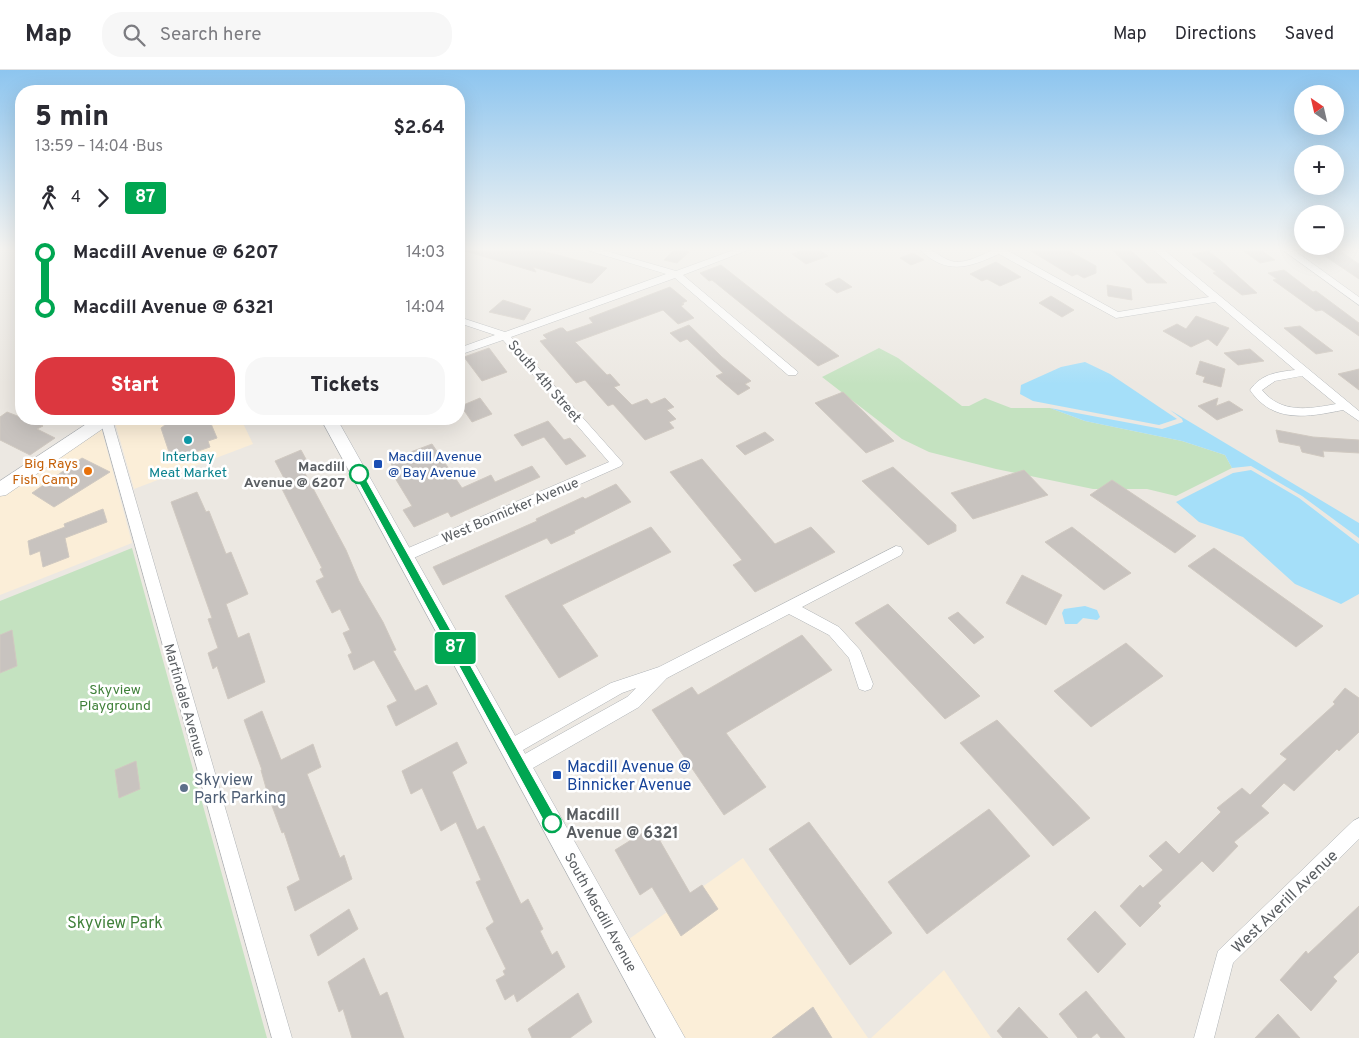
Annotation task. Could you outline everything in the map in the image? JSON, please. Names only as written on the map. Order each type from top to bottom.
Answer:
[{"type":"street","points":[[465,350],[623,293]]},
{"type":"street","points":[[699,293],[792,372]]},
{"type":"street","points":[[1077,293],[1116,315],[1215,299]]},
{"type":"street","points":[[1208,293],[1359,418]]},
{"type":"street","points":[[1347,293],[1359,302]]},
{"type":"street","name":"South 4th Street","points":[[465,322],[504,335],[617,463]]},
{"type":"street","points":[[1302,372],[1269,378],[1261,382],[1256,390],[1261,398],[1285,411],[1311,413],[1344,406]]},
{"type":"street","points":[[1,487],[97,425]]},
{"type":"street","name":"Martindale Avenue","points":[[108,425],[282,1038]]},
{"type":"street","name":"South Macdill Avenue","points":[[332,425],[671,1038]]},
{"type":"street","name":"West Bonnicker Avenue","points":[[404,556],[617,463]]},
{"type":"street","points":[[515,757],[633,702],[664,672],[896,551]]},
{"type":"street","points":[[789,607],[834,631],[855,654],[865,684]]},
{"type":"street","name":"West Averill Avenue","points":[[1204,1038],[1226,958],[1359,827]]},
{"type":"shaded area","points":[[116,425],[244,425],[253,444],[134,489]]},
{"type":"shaded area","points":[[101,427],[132,543],[0,595],[0,495]]},
{"type":"shaded area","points":[[743,858],[868,1038],[685,1038],[629,939]]},
{"type":"shaded area","points":[[944,970],[991,1038],[871,1038]]},
{"type":"green space","points":[[879,348],[898,358],[962,406],[969,406],[985,398],[1011,408],[1050,408],[1085,421],[1182,441],[1225,455],[1232,468],[1176,496],[1147,489],[1093,489],[996,469],[929,452],[902,439],[822,377]]},
{"type":"green space","name":"Skyview Park","points":[[132,548],[267,1038],[0,1038],[0,601]]},
{"type":"water","points":[[1085,362],[1110,374],[1177,419],[1159,425],[1033,401],[1020,394],[1021,385],[1061,367]]},
{"type":"water","points":[[1050,408],[1162,429],[1183,422],[1182,419],[1170,410],[1359,523],[1359,538],[1302,496],[1251,466],[1232,468],[1225,455],[1182,441],[1085,421]]},
{"type":"water","points":[[1251,470],[1299,498],[1359,544],[1359,594],[1341,604],[1295,584],[1243,537],[1199,522],[1176,502],[1233,473]]},
{"type":"water","points":[[1085,606],[1097,610],[1100,617],[1097,620],[1083,618],[1077,624],[1065,624],[1062,613],[1064,609]]},
{"type":"building","points":[[654,293],[677,293],[687,301],[682,303],[684,304],[681,306],[694,318],[678,324],[663,310],[575,342],[607,375],[610,374],[620,385],[614,387],[632,405],[647,399],[651,404],[665,398],[674,407],[667,410],[676,419],[669,422],[674,428],[645,440],[613,404],[608,406],[585,380],[576,383],[540,341],[547,339],[543,335],[560,328],[567,332],[593,323],[589,318]]},
{"type":"building","points":[[728,293],[757,293],[839,356],[818,366]]},
{"type":"building","points":[[1108,293],[1131,293],[1132,300],[1108,296]]},
{"type":"building","points":[[1291,293],[1319,293],[1359,323],[1359,336],[1322,310],[1316,311]]},
{"type":"building","points":[[1051,296],[1074,310],[1062,317],[1039,303]]},
{"type":"building","points":[[503,300],[531,309],[524,320],[489,312]]},
{"type":"building","points":[[1196,316],[1229,328],[1217,346],[1208,339],[1191,347],[1163,331],[1177,324],[1186,329]]},
{"type":"building","points":[[689,325],[722,357],[751,381],[745,384],[750,388],[738,395],[716,376],[723,373],[687,339],[680,342],[670,333]]},
{"type":"building","points":[[1300,326],[1333,351],[1316,354],[1284,328]]},
{"type":"building","points":[[489,348],[507,372],[482,381],[465,357]]},
{"type":"building","points":[[1250,349],[1264,361],[1238,365],[1224,353]]},
{"type":"building","points":[[1200,361],[1225,369],[1221,387],[1203,382],[1205,377],[1196,374]]},
{"type":"building","points":[[1359,369],[1359,390],[1338,374],[1351,371]]},
{"type":"building","points":[[843,392],[894,441],[866,453],[815,403]]},
{"type":"building","points":[[480,398],[492,414],[472,422],[465,412],[465,404]]},
{"type":"building","points":[[1218,398],[1216,406],[1229,401],[1243,410],[1217,420],[1198,406]]},
{"type":"building","points":[[7,412],[15,415],[15,425],[40,425],[43,426],[37,429],[55,438],[30,455],[0,440],[0,417]]},
{"type":"building","points":[[548,421],[564,440],[570,438],[586,456],[566,465],[544,437],[522,446],[514,435]]},
{"type":"building","name":"Interbay Meat Market","points":[[165,425],[212,425],[217,438],[208,441],[210,447],[181,457],[179,452],[170,455],[161,428]]},
{"type":"building","points":[[1276,430],[1313,437],[1359,440],[1359,453],[1323,451],[1324,457],[1302,452],[1300,446],[1279,442]]},
{"type":"building","points":[[765,432],[774,440],[745,455],[736,446]]},
{"type":"building","points":[[432,444],[462,488],[491,475],[495,482],[532,466],[540,477],[451,517],[448,512],[414,527],[403,510],[412,506],[395,478],[398,476],[389,460]]},
{"type":"building","points":[[301,450],[307,461],[300,464],[346,550],[359,581],[383,622],[396,650],[393,651],[415,691],[427,685],[437,704],[396,726],[387,706],[397,701],[374,660],[354,670],[348,655],[352,653],[343,633],[350,630],[340,609],[332,613],[316,581],[324,577],[320,569],[322,568],[279,483],[285,480],[275,461]]},
{"type":"building","points":[[82,458],[110,472],[54,507],[32,493]]},
{"type":"building","points":[[702,459],[775,544],[811,527],[835,552],[755,592],[733,565],[742,560],[670,472]]},
{"type":"building","points":[[893,467],[956,525],[956,531],[928,545],[862,481]]},
{"type":"building","points":[[1024,470],[1048,495],[973,519],[951,493]]},
{"type":"building","points":[[1112,480],[1196,536],[1175,553],[1090,495]]},
{"type":"building","points":[[616,484],[631,502],[551,544],[547,538],[443,585],[433,567],[537,521],[536,519],[583,497],[585,499]]},
{"type":"building","points":[[197,492],[206,512],[209,511],[226,554],[231,552],[248,594],[226,604],[238,638],[249,633],[265,682],[228,699],[217,666],[213,669],[208,653],[218,648],[208,619],[212,618],[171,502]]},
{"type":"building","points":[[103,509],[107,522],[65,538],[69,557],[43,567],[40,551],[30,555],[28,541],[65,527],[64,524]]},
{"type":"building","points":[[651,527],[671,552],[562,605],[598,656],[559,678],[505,596]]},
{"type":"building","points":[[1072,527],[1131,573],[1104,590],[1045,542]]},
{"type":"building","points":[[1214,548],[1323,626],[1296,647],[1188,566]]},
{"type":"building","points":[[1022,575],[1062,595],[1046,625],[1006,603]]},
{"type":"building","points":[[888,604],[980,696],[945,719],[855,623]]},
{"type":"building","points":[[958,612],[984,637],[974,644],[948,618]]},
{"type":"building","points":[[12,630],[17,666],[0,673],[0,635]]},
{"type":"building","points":[[802,635],[832,670],[726,733],[766,787],[724,815],[652,710],[692,687],[698,695]]},
{"type":"building","points":[[1126,643],[1163,676],[1091,727],[1054,691]]},
{"type":"building","points":[[1345,688],[1359,698],[1359,732],[1339,751],[1337,749],[1294,791],[1284,783],[1261,806],[1269,813],[1234,842],[1238,846],[1213,872],[1202,861],[1158,903],[1161,906],[1140,927],[1120,906],[1140,885],[1143,888],[1163,870],[1149,856],[1166,841],[1179,854],[1221,812],[1217,808],[1242,788],[1250,795],[1287,759],[1280,754],[1335,704],[1333,702]]},
{"type":"building","points":[[262,711],[281,760],[313,744],[321,767],[307,774],[340,858],[344,855],[352,879],[295,911],[287,887],[300,880],[284,832],[282,833],[268,795],[262,770],[244,720]]},
{"type":"building","points":[[997,720],[1090,818],[1053,846],[960,743]]},
{"type":"building","points":[[457,742],[467,763],[452,772],[477,830],[484,826],[521,904],[528,899],[543,929],[540,931],[552,955],[557,951],[565,967],[517,1002],[514,994],[505,1000],[496,980],[505,975],[503,971],[506,969],[486,928],[494,922],[476,882],[481,880],[456,822],[441,831],[422,788],[411,794],[402,771]]},
{"type":"building","points":[[136,761],[140,789],[119,798],[115,770]]},
{"type":"building","points":[[989,809],[1030,856],[927,934],[888,882]]},
{"type":"building","points":[[809,822],[892,933],[850,965],[769,849]]},
{"type":"building","points":[[652,827],[690,893],[702,885],[718,909],[681,936],[652,887],[640,895],[615,850]]},
{"type":"building","points":[[1359,906],[1359,952],[1333,977],[1337,981],[1311,1011],[1280,980],[1306,951],[1308,954]]},
{"type":"building","points":[[349,909],[358,929],[318,956],[310,935]]},
{"type":"building","points":[[1095,911],[1126,944],[1098,973],[1067,939]]},
{"type":"building","points":[[364,958],[380,996],[387,992],[404,1038],[352,1038],[343,1009],[339,1012],[328,982]]},
{"type":"building","points":[[1086,991],[1125,1038],[1101,1038],[1097,1033],[1091,1038],[1078,1038],[1059,1014]]},
{"type":"building","points":[[578,993],[592,1022],[570,1038],[532,1038],[528,1029]]},
{"type":"building","points":[[813,1007],[832,1038],[772,1038]]},
{"type":"building","points":[[1019,1007],[1048,1038],[1003,1038],[997,1031]]},
{"type":"building","points":[[1278,1014],[1300,1038],[1255,1038]]},
{"type":"bus line","name":"87","points":[[359,474],[552,823]]},
{"type":"place","name":"Interbay Meat Market","points":[[188,440]]},
{"type":"place","name":"Macdill Avenue @ Bay Avenue","points":[[378,464]]},
{"type":"place","name":"Big Rays Fish Camp","points":[[88,471]]},
{"type":"place","name":"Macdill Avenue @ 6207","points":[[359,474]]},
{"type":"place","name":"Macdill Avenue @ Binnicker Avenue","points":[[557,775]]},
{"type":"place","name":"Skyview Park Parking","points":[[184,788]]},
{"type":"place","name":"Macdill Avenue @ 6321","points":[[552,823]]},
{"type":"park label","name":"Skyview Playground","points":[[115,698]]}]
